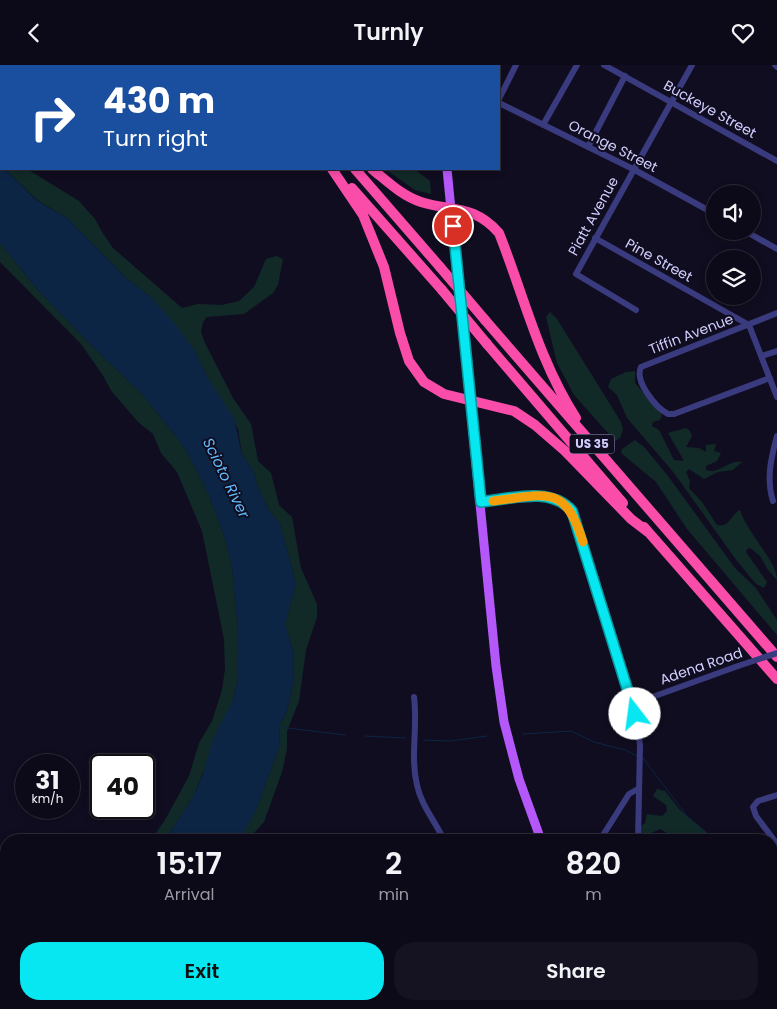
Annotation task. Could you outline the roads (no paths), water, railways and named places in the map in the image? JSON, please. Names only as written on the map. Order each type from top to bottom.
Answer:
[{"type":"highway","name":"US 35","points":[[334,170],[442,290],[648,532],[777,679]]},
{"type":"highway","points":[[334,170],[363,215],[374,240],[384,267],[398,326],[409,361],[424,381],[444,394],[470,402],[489,404],[514,411],[535,425],[565,451],[631,519],[648,532]]},
{"type":"highway","name":"US 35","points":[[356,170],[777,657]]},
{"type":"highway","points":[[373,170],[409,197],[420,202],[451,207],[486,221],[498,233],[547,366],[585,436]]},
{"type":"main road","points":[[447,170],[494,647],[504,722],[519,779],[539,834]]},
{"type":"street","points":[[500,99],[516,65]]},
{"type":"street","points":[[543,125],[577,65]]},
{"type":"street","name":"Buckeye Street","points":[[604,65],[777,161]]},
{"type":"street","name":"Piatt Avenue","points":[[636,310],[576,274],[692,65]]},
{"type":"street","points":[[588,147],[625,76]]},
{"type":"street","name":"Orange Street","points":[[500,102],[543,125],[634,169],[706,210]]},
{"type":"street","name":"Pine Street","points":[[595,238],[749,325]]},
{"type":"street","points":[[761,240],[777,249]]},
{"type":"street","name":"Tiffin Avenue","points":[[770,378],[674,414],[668,414],[659,408],[641,382],[639,371],[641,367],[777,313]]},
{"type":"street","points":[[749,325],[777,397]]},
{"type":"street","points":[[762,356],[777,351]]},
{"type":"street","points":[[773,501],[769,485],[770,467],[777,436]]},
{"type":"street","points":[[770,467],[777,465]]},
{"type":"street","points":[[481,502],[547,497],[564,502],[572,511],[633,704],[640,753],[638,834]]},
{"type":"street","name":"Adena Road","points":[[633,704],[777,653]]},
{"type":"street","points":[[414,697],[414,766],[417,786],[425,807],[441,834]]},
{"type":"street","points":[[604,834],[629,794],[638,789]]},
{"type":"street","points":[[770,834],[756,816],[753,807],[758,801],[777,795]]},
{"type":"water","name":"Scioto River","points":[[0,170],[6,170],[36,200],[67,218],[127,279],[152,298],[179,329],[194,350],[209,380],[234,418],[242,454],[254,472],[257,486],[269,510],[280,524],[296,584],[285,624],[294,655],[293,683],[287,711],[280,724],[279,747],[256,810],[242,834],[169,834],[193,797],[203,774],[213,739],[233,700],[238,678],[238,631],[232,567],[225,539],[209,495],[186,450],[141,393],[38,290],[0,243]]},
{"type":"waterway","points":[[279,727],[345,735]]},
{"type":"waterway","points":[[523,734],[571,731],[594,742],[625,750],[637,756]]},
{"type":"waterway","points":[[365,736],[405,738]]},
{"type":"waterway","points":[[424,740],[450,741],[487,736]]},
{"type":"waterway","points":[[643,758],[689,819],[705,834]]}]
